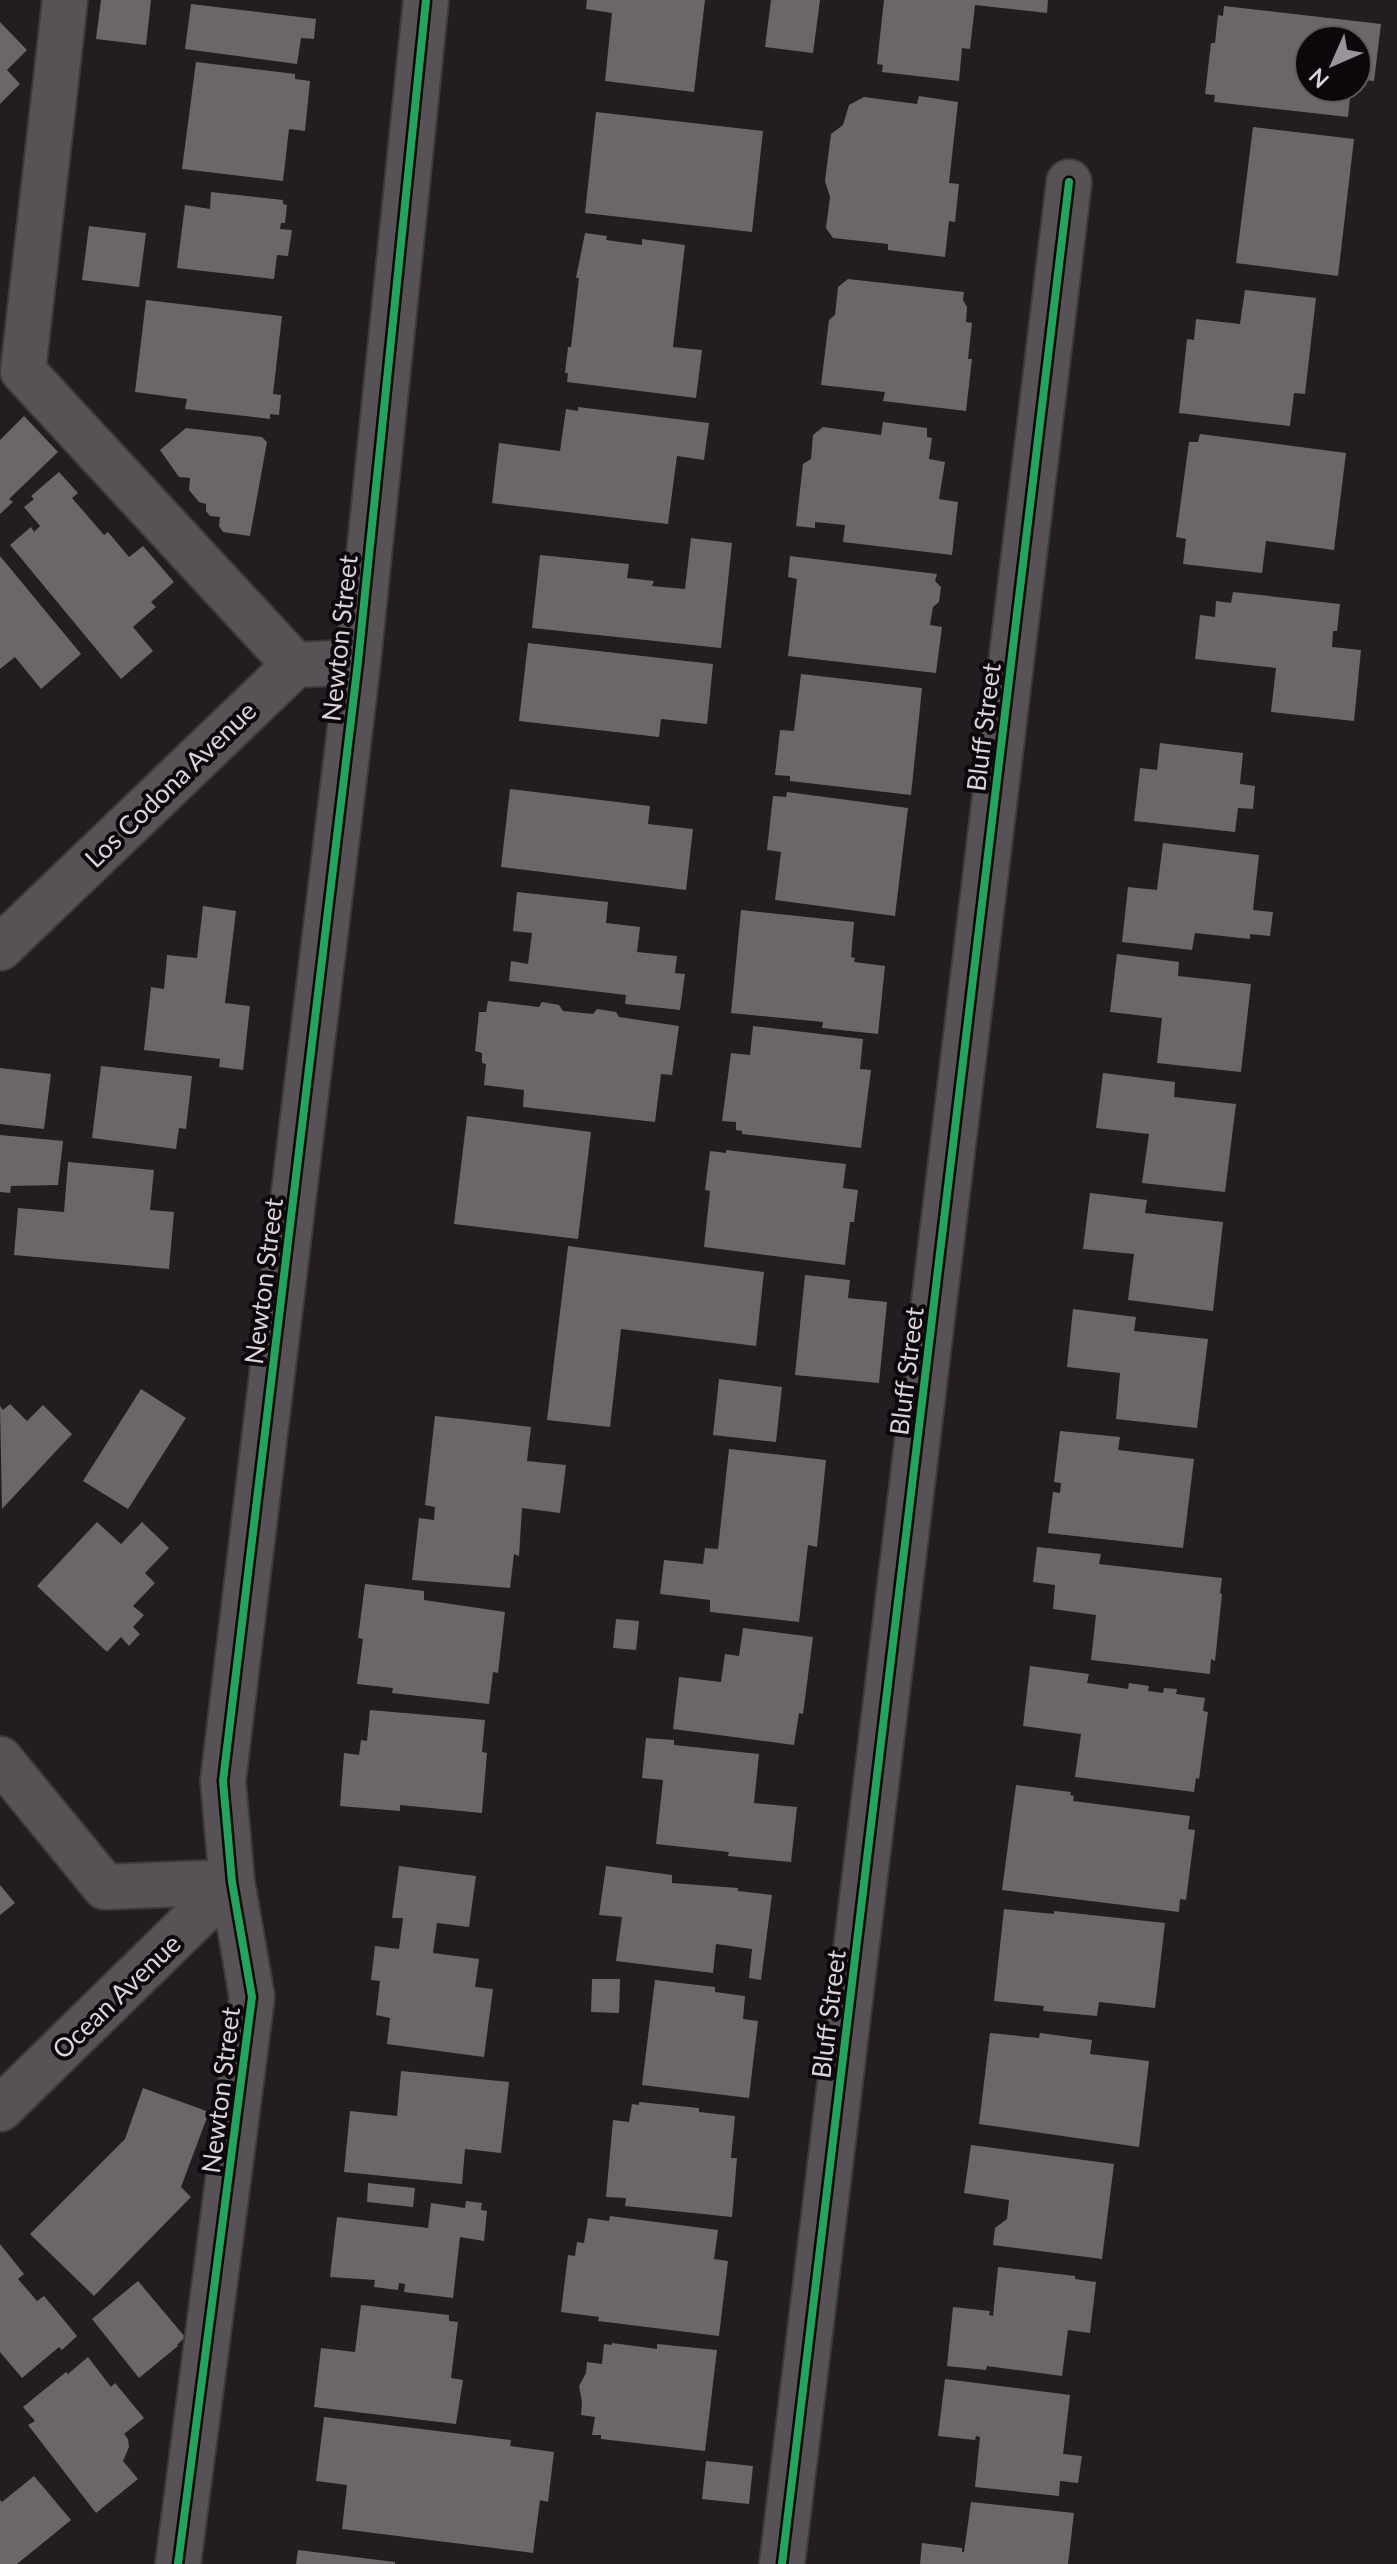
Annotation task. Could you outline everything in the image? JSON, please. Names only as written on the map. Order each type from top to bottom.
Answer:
[{"type":"street","points":[[65,0],[12,382],[295,665],[358,662]]},
{"type":"street","name":"Newton Street","points":[[178,2564],[252,1997],[232,1882],[223,1781],[358,662],[426,0]]},
{"type":"street","name":"Bluff Street","points":[[782,2564],[1069,182]]},
{"type":"street","name":"Los Codona Avenue","points":[[0,948],[295,665]]},
{"type":"street","points":[[0,1759],[105,1887],[232,1882]]},
{"type":"street","name":"Ocean Avenue","points":[[0,2109],[232,1882]]},
{"type":"building","points":[[101,0],[151,0],[146,45],[96,39]]},
{"type":"building","points":[[587,0],[705,0],[694,92],[605,81],[612,13],[586,9]]},
{"type":"building","points":[[771,0],[820,0],[813,53],[765,47]]},
{"type":"building","points":[[884,0],[1048,0],[1047,13],[975,5],[970,49],[962,48],[959,81],[882,72],[883,65],[877,64]]},
{"type":"building","points":[[191,4],[316,19],[314,39],[301,38],[297,64],[185,49]]},
{"type":"building","points":[[1224,6],[1381,24],[1374,81],[1373,24],[1293,24],[1293,104],[1349,104],[1348,117],[1214,102],[1215,95],[1205,94],[1211,43],[1215,43],[1218,15],[1223,16]]},
{"type":"building","points":[[0,22],[27,50],[7,70],[20,84],[0,104]]},
{"type":"building","points":[[196,62],[295,74],[295,79],[310,81],[305,131],[289,129],[283,181],[182,169]]},
{"type":"building","points":[[919,96],[958,102],[949,183],[959,184],[955,222],[949,221],[945,257],[888,250],[888,244],[833,238],[826,228],[830,197],[825,181],[831,134],[843,125],[849,105],[864,97],[917,104]]},
{"type":"building","points":[[596,112],[763,131],[752,232],[585,213]]},
{"type":"building","points":[[1253,127],[1354,139],[1338,276],[1236,263]]},
{"type":"building","points":[[211,192],[283,200],[283,204],[287,205],[285,223],[281,223],[280,229],[292,230],[288,256],[277,255],[274,279],[177,268],[185,205],[210,209]]},
{"type":"building","points":[[89,226],[146,233],[139,287],[82,280]]},
{"type":"building","points":[[585,233],[607,236],[606,240],[642,245],[642,239],[685,245],[673,347],[702,350],[696,398],[567,382],[568,347],[571,347],[579,278],[576,278]]},
{"type":"building","points":[[848,279],[964,292],[966,322],[972,323],[968,359],[972,359],[966,411],[883,401],[885,392],[821,385],[829,320],[835,315],[838,287]]},
{"type":"building","points":[[1245,290],[1316,298],[1305,394],[1294,393],[1290,426],[1179,413],[1187,339],[1194,340],[1196,319],[1240,324]]},
{"type":"building","points":[[146,300],[282,316],[273,394],[281,395],[279,415],[270,414],[270,419],[185,409],[187,399],[135,392]]},
{"type":"building","points":[[578,407],[709,423],[704,460],[677,456],[668,524],[492,503],[499,443],[560,451],[566,409],[578,411]]},
{"type":"building","points":[[24,416],[58,452],[9,499],[13,502],[0,514],[0,440]]},
{"type":"building","points":[[883,422],[927,428],[927,437],[932,438],[929,459],[945,462],[939,499],[958,502],[952,555],[843,542],[845,525],[815,522],[815,528],[796,526],[803,464],[811,459],[813,435],[823,427],[881,435]]},
{"type":"building","points":[[186,428],[262,437],[267,442],[250,536],[223,532],[219,526],[220,517],[210,516],[206,504],[199,502],[189,490],[190,478],[179,477],[160,450]]},
{"type":"building","points":[[1200,434],[1346,453],[1334,550],[1266,541],[1262,573],[1183,564],[1186,539],[1176,537],[1189,442],[1198,442]]},
{"type":"building","points":[[59,472],[78,493],[72,498],[104,535],[108,532],[129,557],[143,546],[174,582],[151,602],[156,607],[133,627],[153,651],[121,679],[10,545],[31,527],[34,532],[40,526],[24,507],[34,499],[31,496]]},
{"type":"building","points":[[691,538],[732,543],[721,648],[532,628],[540,555],[629,564],[627,578],[654,581],[652,586],[685,589]]},
{"type":"building","points":[[0,556],[81,654],[41,689],[15,657],[0,669]]},
{"type":"building","points":[[790,556],[937,574],[935,581],[941,587],[939,602],[933,607],[930,625],[942,627],[936,673],[788,656],[797,579],[788,577]]},
{"type":"building","points":[[1233,592],[1340,604],[1332,647],[1361,650],[1354,721],[1271,712],[1276,668],[1195,659],[1200,615],[1215,617],[1216,601],[1231,603]]},
{"type":"building","points":[[528,643],[713,664],[707,724],[661,719],[659,737],[519,721]]},
{"type":"building","points":[[801,674],[922,688],[911,795],[790,781],[790,776],[775,775],[780,730],[794,731]]},
{"type":"building","points":[[1160,743],[1243,753],[1240,784],[1255,786],[1253,809],[1238,808],[1235,832],[1134,821],[1140,768],[1157,770]]},
{"type":"building","points":[[510,789],[650,806],[648,824],[693,829],[686,890],[501,867]]},
{"type":"building","points":[[787,792],[908,808],[895,916],[775,900],[781,852],[767,850],[773,796],[786,797]]},
{"type":"building","points":[[1163,843],[1259,855],[1253,910],[1273,912],[1270,936],[1250,934],[1250,939],[1195,933],[1192,950],[1122,942],[1128,887],[1157,890]]},
{"type":"building","points":[[517,892],[608,902],[606,923],[640,927],[637,952],[677,956],[675,973],[685,974],[680,1010],[625,1004],[626,995],[509,981],[511,961],[528,964],[532,933],[513,931]]},
{"type":"building","points":[[203,906],[236,911],[225,1003],[250,1006],[243,1070],[219,1067],[220,1059],[144,1050],[151,987],[164,989],[167,955],[197,958]]},
{"type":"building","points":[[741,910],[854,922],[851,957],[855,958],[854,962],[885,966],[878,1034],[822,1028],[823,1022],[731,1013]]},
{"type":"building","points":[[1117,954],[1179,962],[1178,976],[1251,984],[1241,1072],[1157,1063],[1162,1018],[1110,1012]]},
{"type":"building","points":[[488,1001],[539,1007],[542,1002],[559,1005],[563,1011],[593,1014],[597,1009],[616,1012],[619,1017],[679,1026],[672,1075],[661,1074],[655,1122],[523,1107],[524,1090],[484,1085],[486,1064],[482,1063],[482,1053],[475,1051],[479,1012],[486,1012]]},
{"type":"building","points":[[753,1026],[863,1039],[860,1069],[871,1070],[861,1148],[742,1134],[742,1131],[736,1130],[736,1122],[722,1121],[731,1053],[750,1055]]},
{"type":"building","points":[[101,1066],[192,1076],[186,1129],[179,1128],[176,1149],[92,1138]]},
{"type":"building","points":[[0,1068],[51,1074],[44,1129],[0,1124]]},
{"type":"building","points":[[1103,1073],[1175,1082],[1174,1097],[1236,1104],[1225,1192],[1142,1183],[1149,1134],[1096,1128]]},
{"type":"building","points":[[467,1116],[591,1132],[578,1239],[454,1224]]},
{"type":"building","points":[[0,1135],[63,1141],[58,1185],[11,1186],[10,1193],[0,1192]]},
{"type":"building","points":[[726,1150],[846,1164],[843,1188],[858,1190],[854,1222],[850,1222],[845,1265],[704,1247],[710,1191],[705,1190],[710,1151],[726,1153]]},
{"type":"building","points":[[68,1162],[154,1170],[150,1210],[174,1212],[169,1269],[14,1255],[18,1208],[64,1212]]},
{"type":"building","points":[[1090,1193],[1147,1200],[1145,1213],[1223,1222],[1213,1311],[1128,1300],[1134,1254],[1083,1249]]},
{"type":"building","points":[[568,1246],[764,1272],[756,1346],[621,1329],[610,1427],[547,1420]]},
{"type":"building","points":[[805,1275],[850,1280],[848,1298],[887,1302],[879,1383],[795,1375]]},
{"type":"building","points":[[1073,1309],[1136,1317],[1134,1331],[1208,1339],[1197,1428],[1116,1419],[1120,1373],[1067,1367]]},
{"type":"building","points":[[719,1379],[782,1387],[776,1442],[713,1435]]},
{"type":"building","points":[[141,1389],[186,1418],[128,1509],[83,1481]]},
{"type":"building","points":[[10,1404],[27,1421],[43,1405],[72,1434],[2,1509],[0,1406],[3,1410]]},
{"type":"building","points":[[435,1416],[531,1427],[527,1461],[566,1465],[560,1513],[522,1508],[519,1556],[514,1554],[510,1588],[412,1580],[419,1518],[434,1520],[435,1507],[425,1505]]},
{"type":"building","points":[[1060,1431],[1120,1437],[1118,1450],[1194,1459],[1183,1548],[1048,1533],[1053,1492],[1060,1493],[1061,1483],[1054,1482]]},
{"type":"building","points":[[729,1449],[826,1460],[817,1547],[808,1545],[799,1622],[710,1612],[710,1600],[660,1594],[664,1560],[703,1564],[705,1548],[718,1549]]},
{"type":"building","points":[[97,1522],[121,1544],[142,1522],[169,1548],[145,1573],[155,1583],[133,1606],[144,1615],[133,1627],[140,1634],[129,1646],[121,1637],[107,1652],[37,1586]]},
{"type":"building","points":[[1037,1547],[1101,1554],[1099,1564],[1222,1578],[1215,1661],[1211,1659],[1210,1674],[1091,1660],[1096,1615],[1053,1609],[1055,1585],[1033,1582]]},
{"type":"building","points":[[365,1584],[424,1591],[424,1600],[505,1612],[498,1673],[493,1672],[489,1704],[392,1693],[393,1688],[357,1684],[363,1639],[358,1638]]},
{"type":"building","points":[[616,1619],[639,1621],[636,1650],[613,1648]]},
{"type":"building","points":[[743,1628],[813,1637],[803,1714],[799,1713],[794,1745],[673,1729],[679,1677],[721,1682],[725,1654],[739,1656]]},
{"type":"building","points":[[1030,1666],[1089,1674],[1087,1683],[1128,1689],[1129,1683],[1149,1686],[1148,1691],[1163,1693],[1164,1688],[1177,1689],[1176,1694],[1205,1698],[1203,1711],[1208,1712],[1199,1779],[1196,1778],[1194,1792],[1075,1777],[1081,1734],[1023,1726]]},
{"type":"building","points":[[370,1710],[485,1720],[482,1752],[487,1753],[482,1813],[400,1805],[400,1811],[340,1806],[344,1753],[359,1755],[361,1740],[367,1741]]},
{"type":"building","points":[[646,1738],[674,1740],[674,1745],[759,1754],[754,1803],[797,1807],[791,1862],[656,1844],[663,1780],[642,1778]]},
{"type":"building","points":[[1016,1785],[1071,1792],[1073,1801],[1190,1816],[1188,1829],[1195,1830],[1186,1900],[1180,1899],[1179,1912],[1002,1890]]},
{"type":"building","points":[[399,1866],[476,1876],[469,1927],[437,1923],[433,1953],[479,1959],[475,1987],[493,1989],[484,2057],[387,2044],[390,2018],[376,2015],[380,1981],[371,1980],[375,1946],[399,1949],[403,1918],[392,1918]]},
{"type":"building","points":[[606,1866],[672,1875],[672,1883],[738,1888],[738,1891],[772,1895],[761,1980],[749,1978],[752,1949],[716,1944],[713,1973],[616,1961],[622,1917],[599,1915]]},
{"type":"building","points":[[0,1885],[15,1903],[0,1915]]},
{"type":"building","points":[[1004,1909],[1165,1923],[1155,2008],[1099,2002],[1097,2016],[1043,2011],[1044,2006],[994,2001]]},
{"type":"building","points":[[592,1979],[620,1979],[619,2013],[591,2012]]},
{"type":"building","points":[[655,1980],[715,1987],[715,1992],[745,1996],[743,2019],[758,2021],[749,2098],[642,2085]]},
{"type":"building","points":[[990,2033],[1039,2038],[1040,2033],[1092,2040],[1090,2054],[1149,2061],[1139,2147],[979,2124]]},
{"type":"building","points":[[401,2071],[509,2082],[501,2153],[465,2149],[462,2184],[344,2172],[350,2111],[397,2116]]},
{"type":"building","points":[[143,2088],[209,2112],[181,2187],[191,2197],[94,2296],[30,2234],[125,2139]]},
{"type":"building","points":[[639,2102],[699,2108],[699,2112],[735,2116],[731,2158],[737,2158],[732,2217],[625,2206],[626,2198],[606,2197],[613,2120],[629,2122],[632,2104],[639,2105]]},
{"type":"building","points":[[971,2145],[1114,2164],[1102,2259],[993,2245],[995,2228],[1007,2219],[1009,2200],[964,2193]]},
{"type":"building","points":[[368,2183],[415,2188],[413,2207],[367,2202]]},
{"type":"building","points":[[466,2201],[482,2203],[481,2210],[487,2211],[484,2241],[460,2237],[453,2298],[404,2292],[405,2284],[399,2283],[398,2290],[374,2287],[375,2280],[330,2277],[337,2217],[428,2228],[431,2203],[465,2208]]},
{"type":"building","points":[[610,2216],[718,2230],[714,2259],[728,2261],[719,2336],[598,2321],[599,2317],[561,2312],[568,2255],[575,2256],[577,2242],[584,2243],[588,2218],[609,2221]]},
{"type":"building","points":[[0,2244],[24,2274],[18,2279],[37,2301],[44,2296],[77,2336],[22,2378],[0,2352]]},
{"type":"building","points":[[998,2267],[1075,2276],[1075,2279],[1096,2282],[1090,2333],[1068,2330],[1062,2376],[987,2366],[986,2370],[947,2366],[953,2307],[990,2311],[989,2315],[993,2316]]},
{"type":"building","points":[[138,2281],[185,2337],[139,2378],[92,2319]]},
{"type":"building","points":[[361,2305],[449,2315],[449,2321],[458,2322],[451,2378],[463,2380],[456,2424],[314,2407],[321,2348],[355,2352]]},
{"type":"building","points":[[604,2344],[657,2349],[657,2344],[717,2350],[705,2451],[601,2439],[601,2435],[592,2435],[595,2417],[581,2415],[579,2386],[586,2373],[587,2362],[602,2364]]},
{"type":"building","points":[[88,2357],[111,2387],[115,2383],[144,2418],[124,2434],[129,2447],[123,2461],[138,2479],[96,2513],[28,2425],[35,2421],[23,2407]]},
{"type":"building","points":[[945,2379],[1070,2395],[1063,2454],[1082,2456],[1078,2483],[1060,2481],[1059,2496],[975,2487],[980,2437],[976,2436],[975,2440],[938,2436]]},
{"type":"building","points":[[324,2417],[511,2440],[510,2446],[554,2452],[548,2502],[540,2500],[533,2553],[342,2529],[347,2485],[316,2481]]},
{"type":"building","points":[[706,2461],[753,2466],[749,2504],[702,2499]]},
{"type":"building","points":[[34,2476],[71,2520],[17,2564],[0,2564],[0,2500],[2,2502]]},
{"type":"building","points":[[971,2502],[1074,2513],[1068,2564],[920,2564],[922,2543],[962,2548],[964,2552]]},
{"type":"building","points":[[298,2550],[395,2562],[395,2564],[296,2564]]},
{"type":"cycle path","points":[[178,2564],[252,1997],[232,1882],[223,1781],[358,662],[426,0]]},
{"type":"cycle path","points":[[782,2564],[1069,182]]}]
